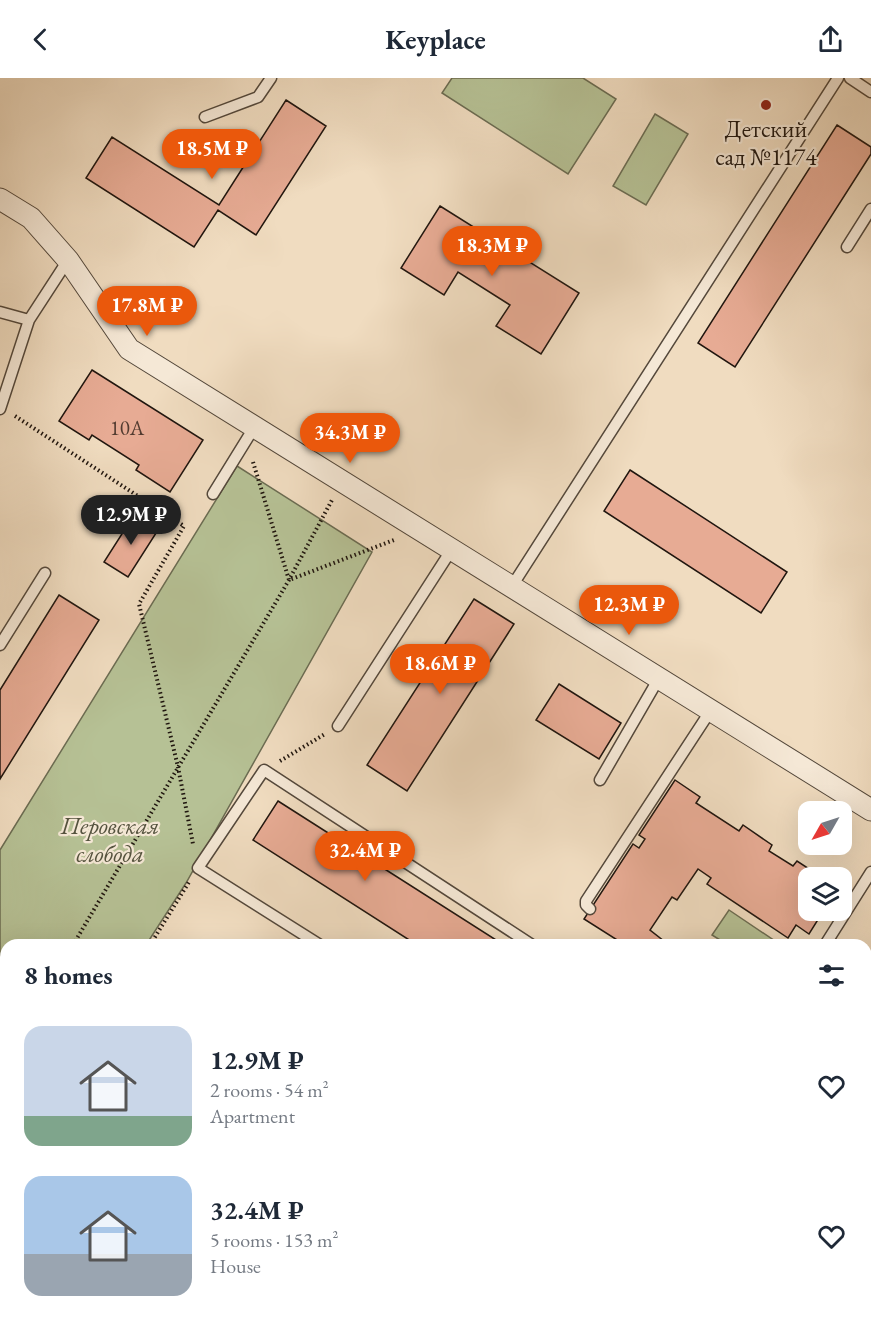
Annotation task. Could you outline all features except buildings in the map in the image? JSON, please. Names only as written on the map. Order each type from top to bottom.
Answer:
[{"type":"street","points":[[0,199],[31,218],[68,260],[129,349],[251,433],[452,549],[871,810]]},
{"type":"lane","points":[[205,117],[258,96],[271,78]]},
{"type":"lane","points":[[512,586],[838,78]]},
{"type":"lane","points":[[850,78],[871,92]]},
{"type":"lane","points":[[847,247],[871,209]]},
{"type":"lane","points":[[1,408],[29,320],[68,260]]},
{"type":"lane","points":[[0,312],[29,320]]},
{"type":"lane","points":[[213,494],[251,433]]},
{"type":"lane","points":[[338,726],[452,549]]},
{"type":"lane","points":[[0,645],[45,573]]},
{"type":"lane","points":[[600,780],[659,678]]},
{"type":"lane","points":[[590,909],[586,901],[711,710]]},
{"type":"lane","points":[[310,939],[198,868],[264,770],[523,939]]},
{"type":"lane","points":[[829,939],[871,872]]},
{"type":"path","points":[[1,408],[184,526],[139,604],[178,767],[198,868],[154,939]]},
{"type":"path","points":[[251,433],[289,580]]},
{"type":"path","points":[[77,939],[289,580],[335,495]]},
{"type":"path","points":[[289,580],[400,537]]},
{"type":"path","points":[[264,770],[338,726]]},
{"type":"green space","points":[[452,78],[583,78],[616,99],[568,174],[442,93]]},
{"type":"green space","points":[[655,114],[688,134],[646,205],[613,186]]},
{"type":"green space","name":"Перовская слобода","points":[[237,466],[372,552],[186,883],[150,939],[0,939],[0,850]]},
{"type":"green space","points":[[729,910],[772,939],[718,939],[712,935]]},
{"type":"place","name":"Детский сад №1174","points":[[766,105]]}]
